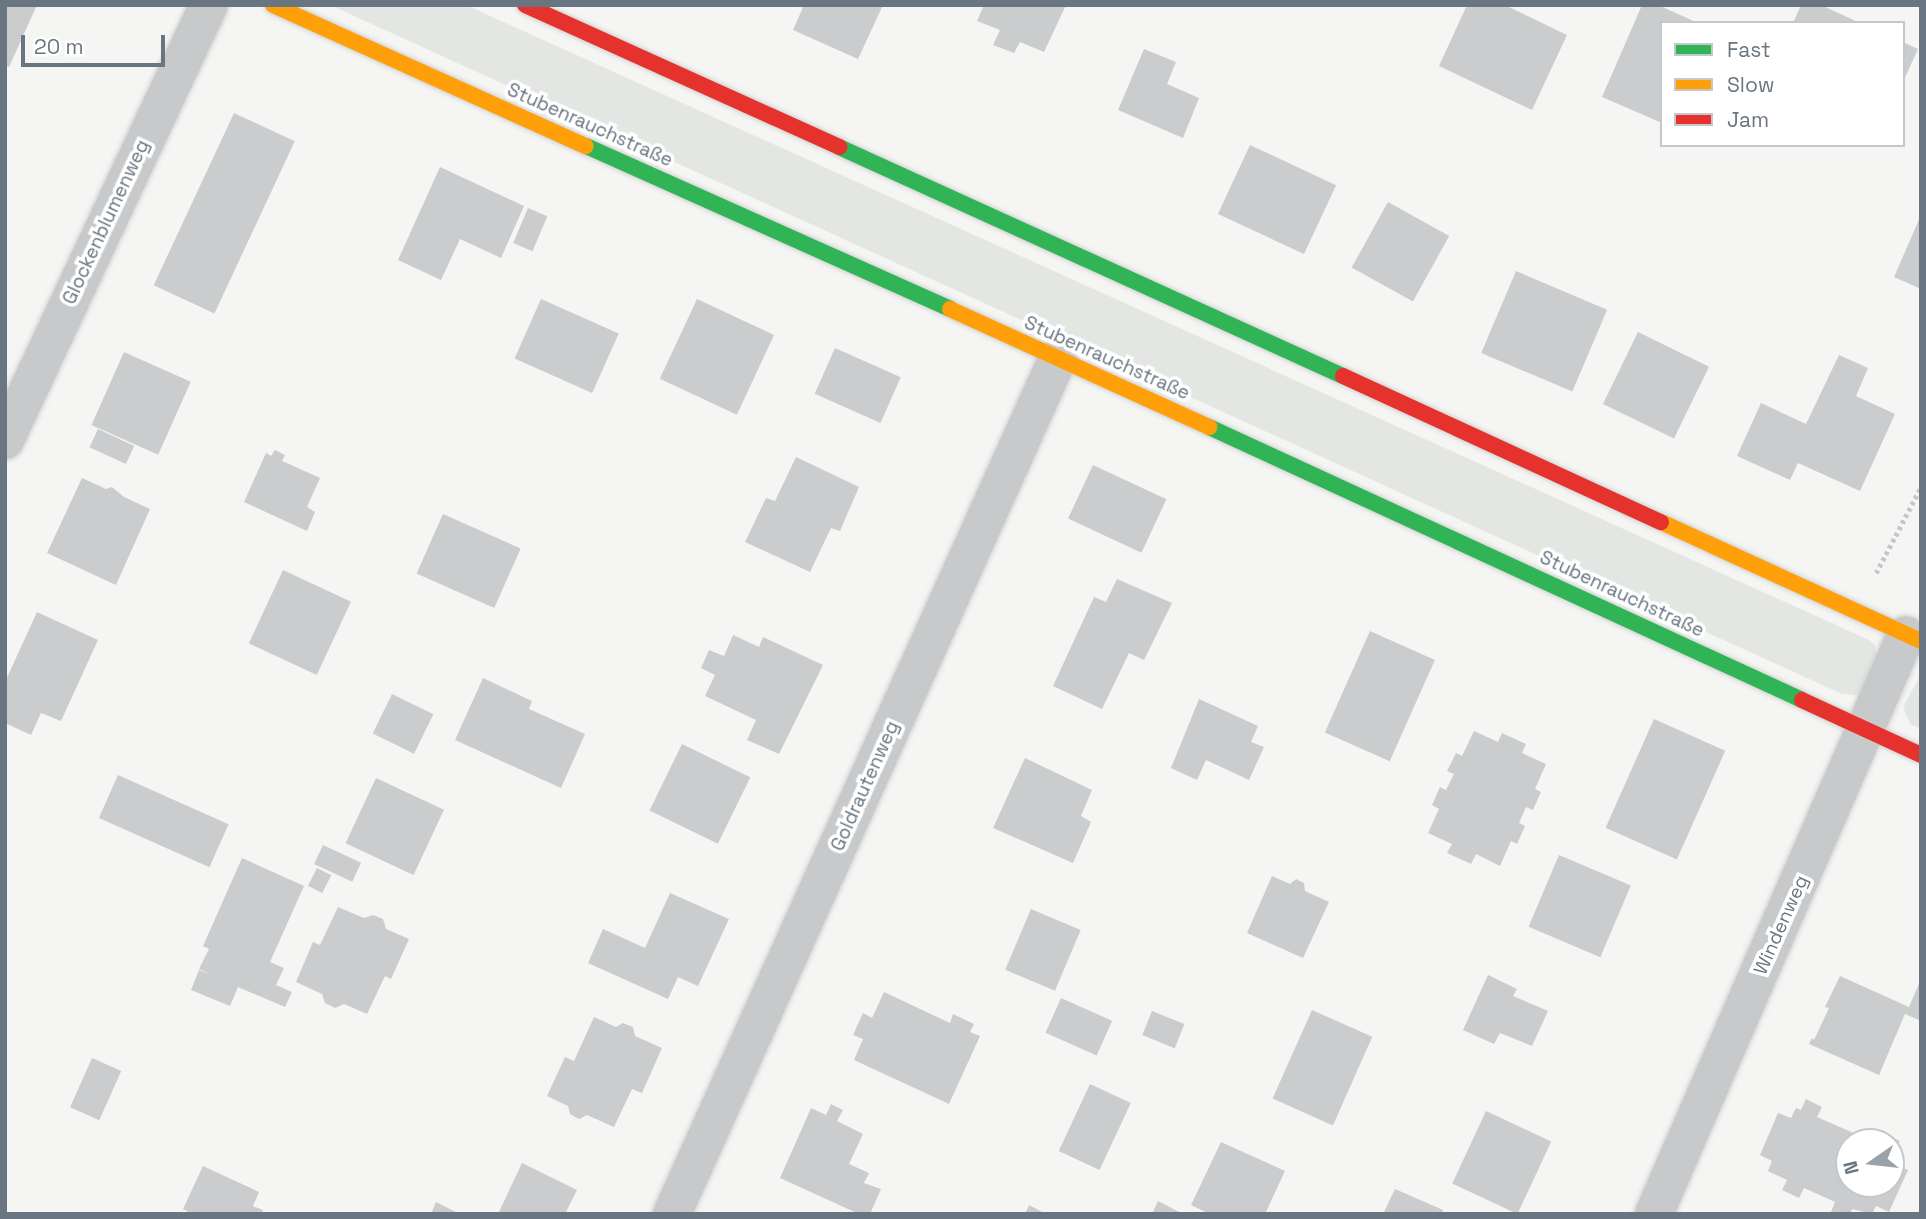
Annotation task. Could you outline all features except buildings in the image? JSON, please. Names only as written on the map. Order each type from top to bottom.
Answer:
[{"type":"main road","name":"Stubenrauchstraße","points":[[273,5],[1058,358],[1921,755]]},
{"type":"main road","points":[[525,5],[1109,268],[1913,638]]},
{"type":"street","name":"Glockenblumenweg","points":[[5,440],[209,5]]},
{"type":"street","name":"Goldrautenweg","points":[[672,1214],[1058,358]]},
{"type":"street","name":"Windenweg","points":[[1654,1214],[1866,730],[1913,638]]},
{"type":"path","points":[[1872,581],[1921,487]]},
{"type":"shaded area","points":[[330,5],[466,5],[1869,640],[1875,645],[1877,655],[1864,689],[1858,695],[1842,694]]},
{"type":"shaded area","points":[[1921,674],[1921,729],[1910,724],[1903,707]]},
{"type":"traffic: fast","points":[[586,146],[950,309]]},
{"type":"traffic: fast","points":[[839,147],[1343,376]]},
{"type":"traffic: fast","points":[[1209,427],[1802,700]]},
{"type":"traffic: slow","points":[[273,5],[586,146]]},
{"type":"traffic: slow","points":[[950,309],[1209,427]]},
{"type":"traffic: slow","points":[[1661,522],[1921,641]]},
{"type":"traffic: jam","points":[[525,5],[839,147]]},
{"type":"traffic: jam","points":[[1343,376],[1661,522]]},
{"type":"traffic: jam","points":[[1802,700],[1921,755]]}]
